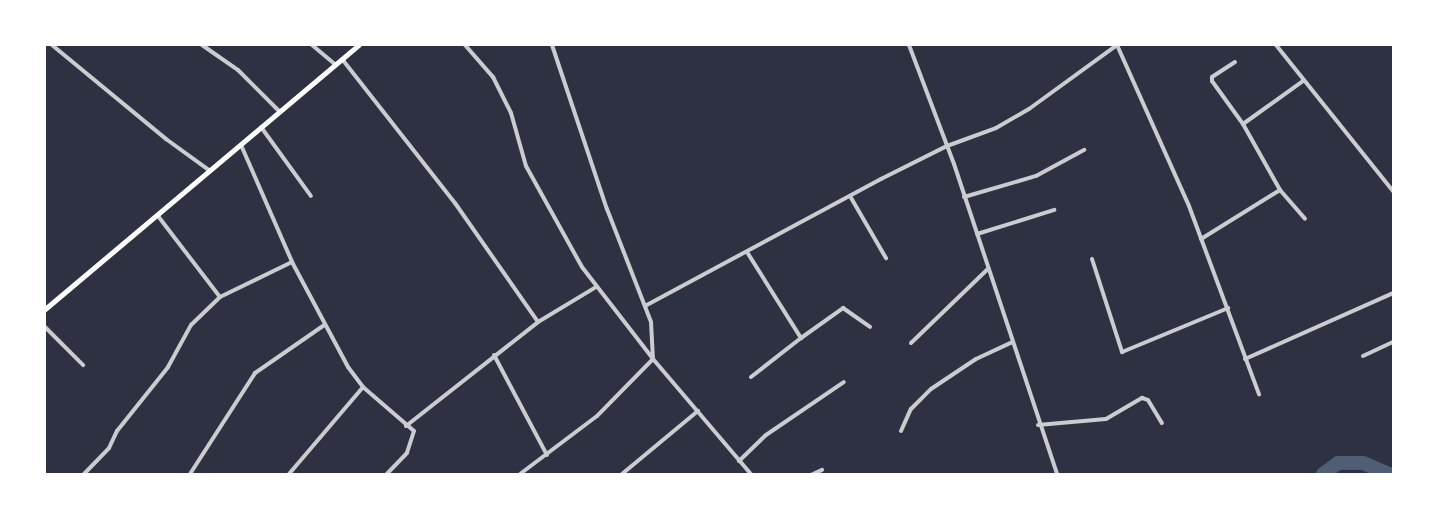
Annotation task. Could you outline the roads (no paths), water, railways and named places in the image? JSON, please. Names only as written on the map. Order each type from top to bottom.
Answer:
[{"type":"main road","points":[[45,309],[359,45]]},
{"type":"street","points":[[52,45],[165,139],[210,171]]},
{"type":"street","points":[[202,45],[238,70],[279,111]]},
{"type":"street","points":[[312,45],[335,64]]},
{"type":"street","points":[[465,45],[493,77],[511,113],[526,166],[596,287],[653,359],[751,474]]},
{"type":"street","points":[[520,474],[597,416],[653,359],[654,335],[645,306],[607,209],[552,45]]},
{"type":"street","points":[[909,45],[978,234],[1056,474]]},
{"type":"street","points":[[645,306],[947,146],[996,128],[1029,109],[1117,45],[1201,239],[1259,394]]},
{"type":"street","points":[[1276,45],[1393,191]]},
{"type":"street","points":[[342,59],[455,203],[538,322]]},
{"type":"street","points":[[1235,62],[1212,77],[1212,81],[1243,124],[1280,190],[1305,219]]},
{"type":"street","points":[[1243,124],[1303,81]]},
{"type":"street","points":[[261,127],[311,196]]},
{"type":"street","points":[[241,144],[292,262],[324,326],[363,387],[414,431],[414,440],[387,474]]},
{"type":"street","points":[[964,197],[1036,176],[1084,150]]},
{"type":"street","points":[[1201,239],[1280,190]]},
{"type":"street","points":[[850,196],[886,258]]},
{"type":"street","points":[[978,234],[1054,210]]},
{"type":"street","points":[[158,216],[220,297]]},
{"type":"street","points":[[747,252],[801,338]]},
{"type":"street","points":[[1092,259],[1122,352],[1228,308]]},
{"type":"street","points":[[84,474],[109,448],[117,431],[168,367],[192,325],[220,297],[292,262]]},
{"type":"street","points":[[911,343],[988,269]]},
{"type":"street","points":[[406,426],[538,322],[596,287]]},
{"type":"street","points":[[1245,358],[1393,293]]},
{"type":"street","points":[[751,377],[843,308],[870,327]]},
{"type":"street","points":[[190,474],[222,430],[255,373],[324,326]]},
{"type":"street","points":[[45,327],[83,365]]},
{"type":"street","points":[[901,431],[911,409],[931,389],[976,359],[1012,342]]},
{"type":"street","points":[[1363,356],[1393,342]]},
{"type":"street","points":[[494,355],[547,455]]},
{"type":"street","points":[[740,460],[766,435],[844,382]]},
{"type":"street","points":[[289,474],[363,387]]},
{"type":"street","points":[[1038,424],[1106,419],[1142,398],[1148,400],[1162,423]]},
{"type":"street","points":[[622,474],[698,411]]},
{"type":"street","points":[[813,474],[822,470]]},
{"type":"waterway","points":[[1323,474],[1338,463],[1363,463],[1389,474]]}]
